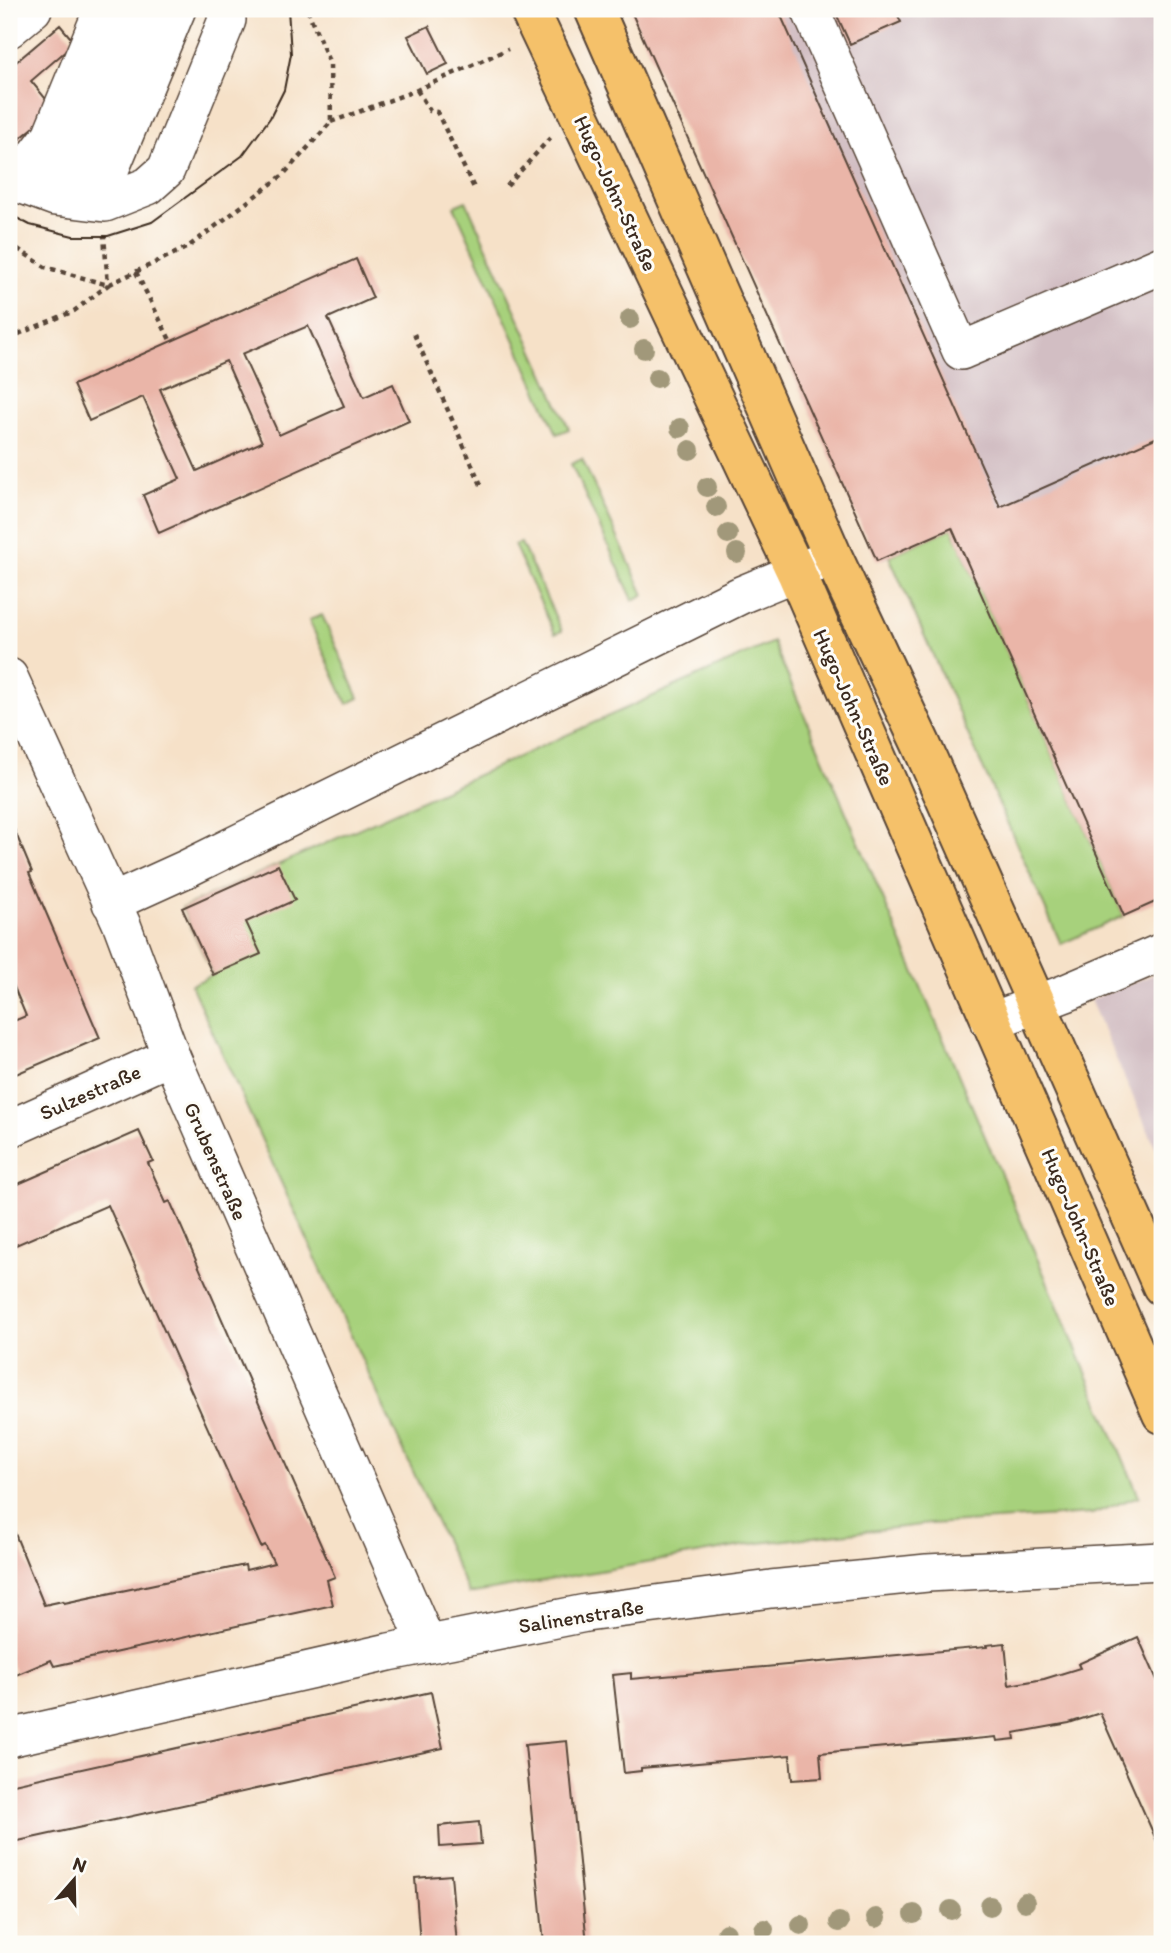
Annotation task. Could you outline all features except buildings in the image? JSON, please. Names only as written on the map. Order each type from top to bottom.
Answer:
[{"type":"main road","name":"Hugo-John-Straße","points":[[594,9],[833,557],[921,744],[1162,1286]]},
{"type":"main road","name":"Hugo-John-Straße","points":[[535,21],[796,572],[1162,1414]]},
{"type":"street","points":[[9,29],[33,9]]},
{"type":"street","points":[[9,166],[31,162],[51,136],[103,9]]},
{"type":"street","points":[[9,179],[24,182],[51,177],[75,161],[139,9]]},
{"type":"street","points":[[55,197],[88,194],[107,177],[177,9]]},
{"type":"street","points":[[9,179],[55,197],[105,203],[148,186],[166,170],[227,20],[225,9]]},
{"type":"street","points":[[810,9],[961,351],[1162,265]]},
{"type":"street","points":[[122,899],[722,605],[833,557]]},
{"type":"street","name":"Grubenstraße","points":[[9,677],[122,899],[122,925],[171,1056],[427,1644]]},
{"type":"street","points":[[990,1022],[1162,952]]},
{"type":"street","name":"Sulzestraße","points":[[9,1129],[171,1056]]},
{"type":"street","name":"Salinenstraße","points":[[9,1738],[427,1644],[586,1613],[771,1589],[928,1573],[1162,1561]]},
{"type":"path","points":[[307,9],[330,64],[331,122]]},
{"type":"path","points":[[9,345],[10,338],[74,311],[108,285],[188,247],[283,176],[331,122],[417,90],[535,21]]},
{"type":"path","points":[[417,90],[429,111],[437,111],[474,188]]},
{"type":"path","points":[[508,186],[560,128]]},
{"type":"path","points":[[100,202],[108,285]]},
{"type":"path","points":[[9,243],[45,267],[108,285]]},
{"type":"path","points":[[136,272],[171,342]]},
{"type":"path","points":[[414,334],[482,487]]},
{"type":"shaded area","points":[[630,9],[1162,9],[1162,899],[1061,944],[889,557],[877,561]]},
{"type":"shaded area","points":[[1162,971],[1162,1162],[1090,1000]]},
{"type":"green space","points":[[466,201],[569,429],[557,434],[454,206]]},
{"type":"green space","points":[[582,459],[644,595],[633,600],[571,464]]},
{"type":"green space","points":[[952,528],[1124,916],[1061,944],[889,556]]},
{"type":"green space","points":[[521,543],[562,631],[555,634],[514,545]]},
{"type":"green space","points":[[322,615],[359,698],[347,704],[309,620]]},
{"type":"green space","points":[[773,642],[1139,1496],[1092,1514],[930,1524],[759,1543],[469,1594],[191,985],[213,975],[182,908]]},
{"type":"tram line","points":[[9,214],[30,225],[73,236],[108,236],[152,222],[242,156],[270,118],[284,90],[291,54],[288,9]]}]
